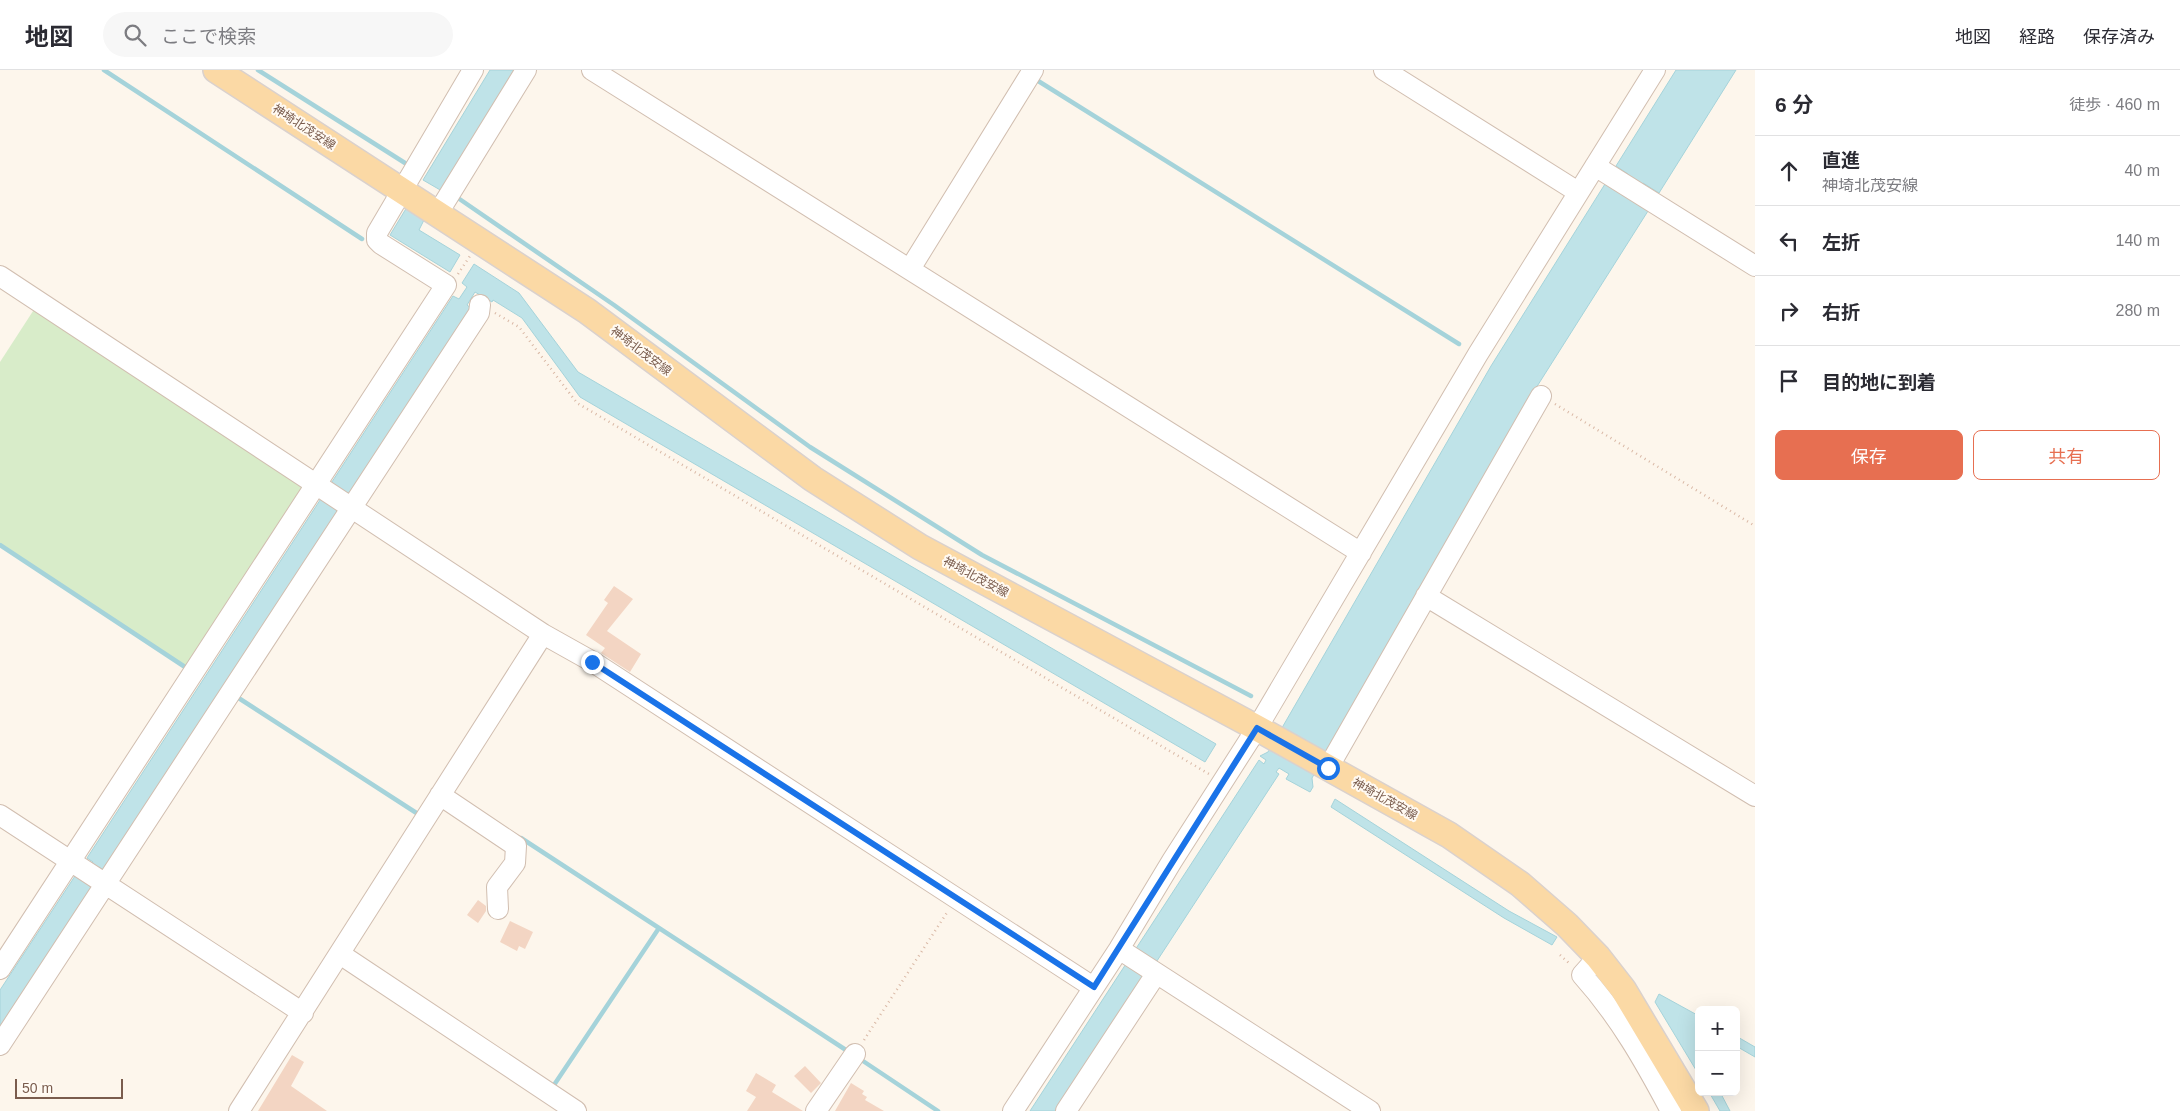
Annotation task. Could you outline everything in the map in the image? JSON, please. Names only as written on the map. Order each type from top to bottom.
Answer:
[{"type":"main road","name":"神埼北茂安線","points":[[216,70],[438,212],[587,311],[813,479],[920,547],[1450,835],[1520,884],[1598,957],[1624,989],[1696,1111]]},
{"type":"street","points":[[0,969],[89,873],[335,497],[446,285],[377,240],[377,232],[473,70]]},
{"type":"street","points":[[438,212],[526,70]]},
{"type":"street","points":[[592,70],[1361,553]]},
{"type":"street","points":[[910,270],[1033,70]]},
{"type":"street","points":[[1384,70],[1578,192]]},
{"type":"street","points":[[1013,1111],[1119,949],[1172,860],[1223,782],[1263,732],[1361,553],[1478,354],[1655,70]]},
{"type":"street","points":[[1595,166],[1755,266]]},
{"type":"street","points":[[0,276],[542,634],[592,662],[1094,987]]},
{"type":"street","points":[[0,1045],[89,873],[335,497],[479,313],[480,305]]},
{"type":"street","points":[[1328,768],[1541,396]]},
{"type":"street","points":[[1426,596],[1755,796]]},
{"type":"street","points":[[240,1111],[542,634]]},
{"type":"street","points":[[440,795],[516,846],[515,863],[497,887],[498,909]]},
{"type":"street","points":[[0,815],[303,1013]]},
{"type":"street","points":[[1119,949],[1370,1111]]},
{"type":"street","points":[[340,954],[576,1111]]},
{"type":"street","points":[[1598,957],[1582,974],[1605,1001],[1642,1057],[1670,1111]]},
{"type":"street","points":[[1066,1111],[1146,967]]},
{"type":"street","points":[[816,1111],[855,1054]]},
{"type":"path","points":[[456,277],[472,253]]},
{"type":"path","points":[[480,305],[519,327],[577,403],[1223,782]]},
{"type":"path","points":[[1541,396],[1755,526]]},
{"type":"path","points":[[855,1054],[950,908]]},
{"type":"green space","points":[[35,308],[305,486],[188,668],[0,544],[0,362]]},
{"type":"water","points":[[490,70],[515,70],[442,191],[423,180]]},
{"type":"water","points":[[1676,70],[1736,70],[1659,193],[1643,183],[1632,201],[1648,211],[1536,388],[1312,778],[1313,787],[1310,792],[1286,779],[1289,774],[1279,768],[1276,772],[1279,774],[1059,1111],[1030,1111],[1259,760],[1264,764],[1266,760],[1260,756],[1268,752],[1491,366],[1605,184],[1617,191],[1628,174],[1616,166]]},
{"type":"water","points":[[407,207],[425,218],[419,230],[460,255],[450,272],[390,235]]},
{"type":"water","points":[[474,264],[519,293],[578,372],[1216,744],[1205,762],[580,397],[522,318],[493,300],[492,302],[475,292],[467,305],[472,309],[105,871],[99,867],[87,884],[93,889],[0,1031],[0,990],[75,876],[81,880],[93,862],[87,858],[453,296],[459,299],[467,287],[462,283]]},
{"type":"water","points":[[1335,799],[1509,911],[1557,937],[1552,945],[1504,918],[1331,807]]},
{"type":"water","points":[[1659,994],[1695,1014],[1695,1068],[1655,1002]]},
{"type":"water","points":[[1740,1038],[1755,1047],[1755,1057],[1740,1048]]},
{"type":"water","points":[[1711,1096],[1722,1096],[1730,1111],[1720,1111]]},
{"type":"building","points":[[614,586],[633,599],[607,631],[641,654],[630,672],[601,653],[605,648],[586,635],[608,603],[604,600]]},
{"type":"building","points":[[478,900],[486,906],[486,911],[478,923],[467,915]]},
{"type":"building","points":[[510,921],[533,932],[525,949],[519,946],[517,951],[500,942]]},
{"type":"building","points":[[292,1055],[304,1062],[291,1086],[327,1111],[258,1111]]},
{"type":"building","points":[[805,1066],[821,1083],[811,1093],[794,1076]]},
{"type":"building","points":[[756,1073],[776,1085],[772,1092],[803,1111],[747,1111],[756,1097],[746,1091]]},
{"type":"building","points":[[851,1083],[864,1091],[862,1094],[867,1097],[865,1100],[884,1111],[835,1111]]},
{"type":"waterway","points":[[104,70],[362,239]]},
{"type":"waterway","points":[[258,70],[405,163]]},
{"type":"waterway","points":[[1035,79],[1459,344]]},
{"type":"waterway","points":[[458,198],[614,305],[810,447],[982,555],[1251,696]]},
{"type":"waterway","points":[[0,545],[185,667]]},
{"type":"waterway","points":[[237,697],[418,814]]},
{"type":"waterway","points":[[521,838],[849,1052]]},
{"type":"waterway","points":[[554,1085],[659,928]]},
{"type":"waterway","points":[[860,1059],[938,1111]]},
{"type":"route","points":[[592,662],[1094,987],[1172,860],[1257,728],[1328,768]]}]
